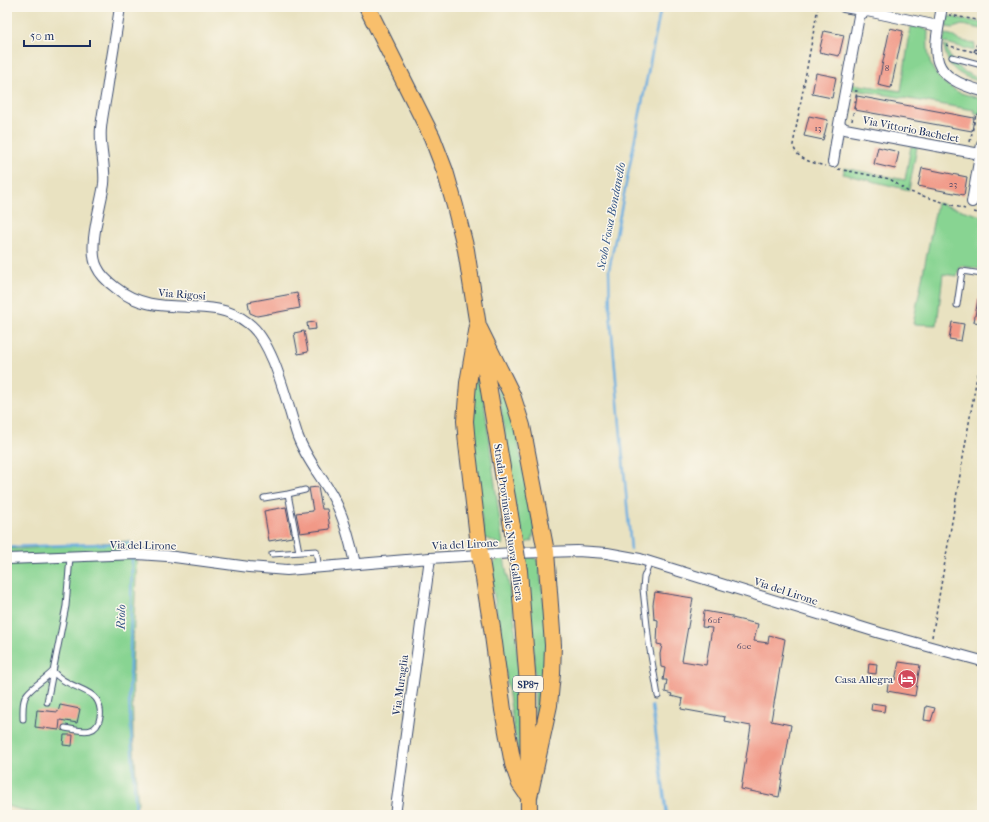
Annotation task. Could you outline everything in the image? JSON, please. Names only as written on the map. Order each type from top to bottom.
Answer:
[{"type":"main road","name":"Strada Provinciale Nuova Galliera","points":[[367,7],[432,137],[445,171],[466,250],[518,571],[528,685],[529,815]]},
{"type":"main road","points":[[478,326],[512,395],[522,426],[546,552],[553,645],[552,674],[549,705],[529,797]]},
{"type":"main road","points":[[478,326],[468,383],[465,421],[467,444],[480,554],[503,710],[513,764],[520,784],[529,797]]},
{"type":"street","name":"Via Rigosi","points":[[120,7],[100,130],[104,182],[94,239],[93,250],[96,265],[107,280],[118,290],[136,300],[170,307],[199,307],[222,310],[238,315],[250,324],[258,333],[265,343],[284,389],[298,438],[308,458],[340,511],[347,530],[355,564]]},
{"type":"street","points":[[844,7],[938,26]]},
{"type":"street","points":[[942,7],[935,50],[940,66],[954,81],[965,87],[982,91]]},
{"type":"street","points":[[832,162],[859,16],[867,11]]},
{"type":"street","name":"Via Vittorio Bachelet","points":[[839,124],[845,129],[980,154]]},
{"type":"street","points":[[972,202],[982,144]]},
{"type":"street","name":"Via del Lirone","points":[[7,559],[132,554],[191,558],[267,569],[287,570],[480,554],[577,551],[607,553],[624,555],[650,562],[880,633],[982,661]]},
{"type":"street","name":"Via Muraglia","points":[[395,815],[430,558]]},
{"type":"lane","points":[[972,7],[982,9]]},
{"type":"lane","points":[[952,57],[982,65]]},
{"type":"lane","points":[[957,305],[962,271],[982,274]]},
{"type":"lane","points":[[264,498],[305,490]]},
{"type":"lane","points":[[288,494],[299,552]]},
{"type":"lane","points":[[272,554],[316,551],[319,568]]},
{"type":"lane","points":[[47,702],[66,606],[70,557]]},
{"type":"lane","points":[[650,562],[644,577],[643,588],[649,644],[658,696]]},
{"type":"lane","points":[[23,719],[23,707],[26,695],[47,678],[53,671]]},
{"type":"lane","points":[[53,671],[58,677],[94,695],[99,702],[99,724],[93,730],[84,731],[64,728]]},
{"type":"path","points":[[949,15],[982,21]]},
{"type":"path","points":[[980,28],[982,17]]},
{"type":"path","points":[[942,44],[982,54]]},
{"type":"path","points":[[974,52],[977,44]]},
{"type":"path","points":[[975,49],[982,51]]},
{"type":"path","points":[[845,90],[857,92],[851,126]]},
{"type":"path","points":[[969,147],[976,114],[982,115]]},
{"type":"path","points":[[930,647],[978,371]]},
{"type":"green space","points":[[948,16],[982,23],[982,29],[962,25],[953,28],[946,27]]},
{"type":"green space","points":[[911,26],[923,28],[928,31],[928,47],[932,68],[947,85],[961,93],[982,100],[980,114],[975,113],[974,110],[851,89],[853,84],[901,91]]},
{"type":"green space","points":[[945,34],[951,35],[958,40],[975,44],[974,51],[943,42]]},
{"type":"green space","points":[[944,45],[947,46],[948,53],[959,68],[982,79],[982,82],[967,77],[956,71],[948,60]]},
{"type":"green space","points":[[911,146],[917,147],[909,190],[843,174],[845,168],[905,180]]},
{"type":"green space","points":[[937,203],[982,216],[982,269],[960,266],[957,276],[943,274],[937,325],[913,324]]},
{"type":"green space","points":[[478,356],[503,545],[484,538],[469,417]]},
{"type":"green space","points":[[498,381],[509,397],[535,529],[532,541],[521,544],[497,382]]},
{"type":"green space","points":[[129,541],[137,555],[132,666],[133,734],[138,803],[134,815],[42,815],[7,806],[7,548],[18,549]]},
{"type":"green space","points":[[523,556],[535,558],[539,563],[550,654],[536,741],[534,655]]},
{"type":"green space","points":[[504,557],[515,623],[520,688],[522,755],[518,755],[490,569],[496,561]]},
{"type":"building","points":[[890,28],[903,31],[891,88],[878,85]]},
{"type":"building","points":[[824,31],[844,35],[839,56],[819,52]]},
{"type":"building","points":[[816,73],[836,77],[832,98],[812,94]]},
{"type":"building","points":[[857,96],[974,118],[972,131],[855,110]]},
{"type":"building","points":[[809,116],[828,120],[823,140],[804,136]]},
{"type":"building","points":[[878,147],[899,152],[895,169],[874,164]]},
{"type":"building","points":[[922,168],[967,177],[964,195],[918,186]]},
{"type":"building","points":[[297,293],[300,308],[257,316],[250,313],[248,302]]},
{"type":"building","points":[[978,299],[982,299],[982,323],[974,322]]},
{"type":"building","points":[[315,322],[316,329],[308,330],[307,323]]},
{"type":"building","points":[[952,322],[964,324],[961,341],[949,339]]},
{"type":"building","points":[[304,331],[308,352],[298,354],[294,333]]},
{"type":"building","points":[[318,487],[322,509],[327,509],[330,529],[300,533],[296,513],[313,511],[309,488]]},
{"type":"building","points":[[286,507],[292,537],[269,541],[264,511]]},
{"type":"building","points":[[655,592],[693,598],[682,661],[706,665],[712,628],[702,627],[704,611],[732,616],[732,618],[758,624],[754,641],[768,643],[769,635],[785,639],[771,721],[791,725],[779,797],[741,789],[751,726],[724,721],[725,717],[681,709],[683,699],[671,696],[672,694],[665,692],[667,680],[663,680],[665,668],[661,667],[660,654],[662,645],[657,644],[658,620],[654,619],[653,604]]},
{"type":"building","name":"Casa Allegra","points":[[899,662],[920,665],[915,696],[887,691],[889,679],[895,680]]},
{"type":"building","points":[[869,663],[877,664],[876,674],[868,673]]},
{"type":"building","points":[[872,703],[885,705],[884,712],[871,710]]},
{"type":"building","points":[[60,705],[80,709],[77,723],[60,720],[59,730],[35,727],[37,710],[58,712]]},
{"type":"building","points":[[926,706],[935,708],[931,721],[924,720]]},
{"type":"building","points":[[64,735],[73,735],[72,746],[63,745]]},
{"type":"waterway","name":"Scolo Fossa Bondanello","points":[[631,550],[610,311],[609,270],[661,7]]},
{"type":"waterway","name":"Riolo","points":[[7,547],[129,543],[131,544],[132,551]]},
{"type":"waterway","name":"Riolo","points":[[132,556],[129,699],[136,815]]},
{"type":"waterway","name":"Scolo Fossa Bondanello","points":[[652,706],[667,815]]},
{"type":"place","name":"Casa Allegra","points":[[907,679]]}]
